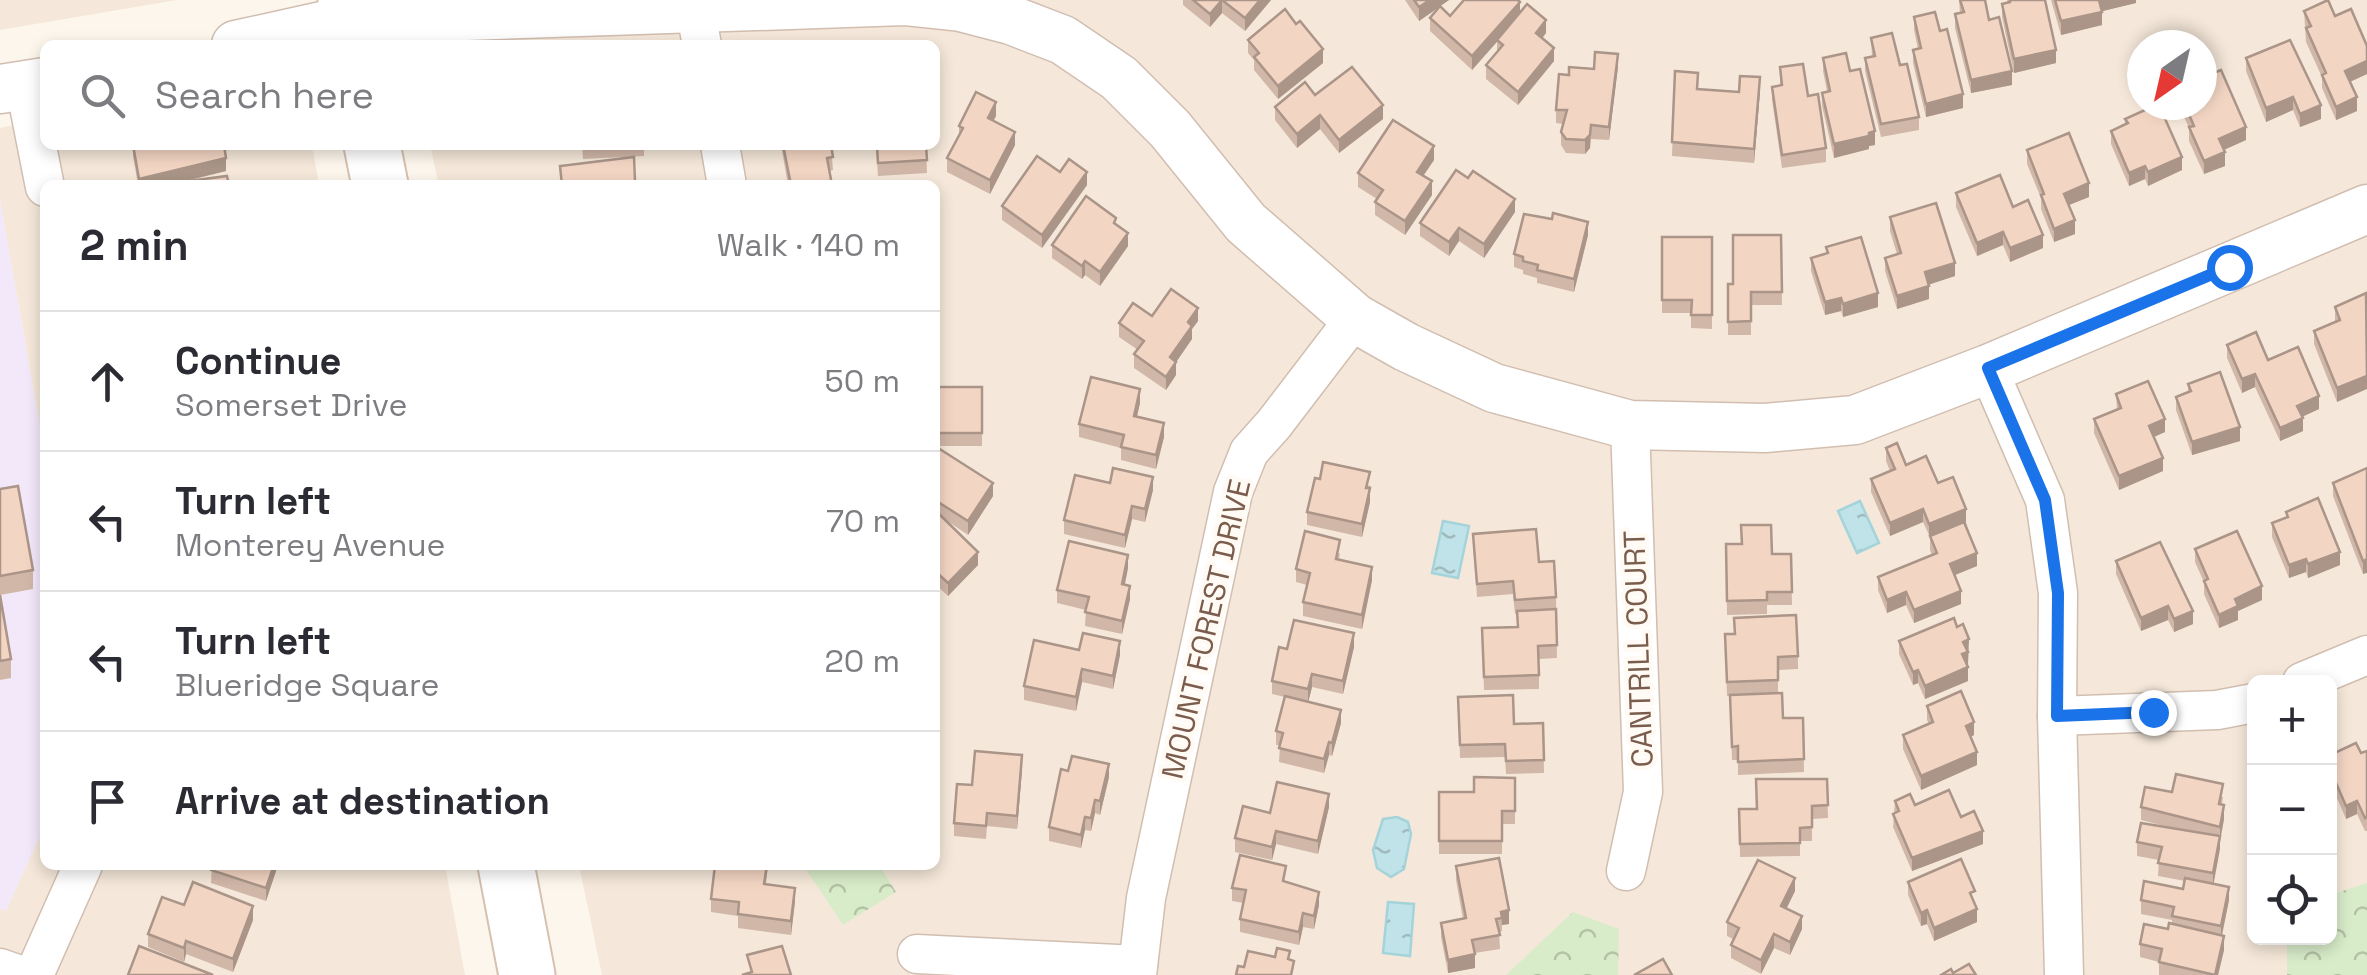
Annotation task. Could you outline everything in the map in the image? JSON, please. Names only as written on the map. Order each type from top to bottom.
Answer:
[{"type":"main road","points":[[373,150],[379,180]]},
{"type":"main road","points":[[507,870],[527,975]]},
{"type":"street","points":[[261,40],[350,22],[698,26],[904,1],[1011,20],[1063,40],[1119,78],[1170,129],[1246,223],[1355,318],[1494,388],[1630,425],[1764,428],[1855,420],[2367,209]]},
{"type":"street","points":[[23,86],[43,180]]},
{"type":"street","points":[[721,150],[726,180]]},
{"type":"street","name":"MOUNT FOREST DRIVE","points":[[1138,970],[1146,898],[1234,492],[1249,452],[1355,318]]},
{"type":"street","points":[[1988,368],[2045,500],[2058,593],[2064,975]]},
{"type":"street","name":"CANTRILL COURT","points":[[1626,872],[1643,792],[1630,425]]},
{"type":"street","points":[[2319,675],[2367,655]]},
{"type":"street","points":[[2057,716],[2217,710],[2247,704]]},
{"type":"street","points":[[34,975],[81,870]]},
{"type":"street","points":[[917,954],[1138,970]]},
{"type":"street","points":[[0,968],[20,975]]},
{"type":"shaded area","points":[[0,0],[177,0],[0,30]]},
{"type":"shaded area","points":[[401,0],[2367,0],[2367,975],[602,975],[580,870],[940,870],[940,180],[438,180],[431,150],[940,150],[940,40],[409,40]]},
{"type":"shaded area","points":[[40,119],[40,150],[313,150],[318,180],[40,180],[40,428],[0,200],[0,128]]},
{"type":"shaded area","points":[[0,200],[40,428],[40,836],[6,911],[0,909]]},
{"type":"shaded area","points":[[40,836],[40,870],[446,870],[465,975],[0,975],[0,909],[6,910]]},
{"type":"green space","points":[[806,870],[882,870],[896,892],[843,925]]},
{"type":"green space","points":[[2367,883],[2367,975],[2287,975],[2287,945],[2337,945],[2337,893]]},
{"type":"green space","points":[[1573,912],[1619,929],[1618,975],[1506,975]]},
{"type":"water","points":[[1860,501],[1879,543],[1857,553],[1838,511]]},
{"type":"water","points":[[1443,521],[1469,526],[1458,578],[1432,573]]},
{"type":"water","points":[[1397,817],[1408,822],[1411,834],[1404,869],[1391,877],[1377,868],[1373,850],[1383,819]]},
{"type":"water","points":[[1388,902],[1414,904],[1410,956],[1383,953]]},
{"type":"building","points":[[1193,0],[1222,0],[1210,14]]},
{"type":"building","points":[[1222,0],[1260,0],[1245,18]]},
{"type":"building","points":[[1464,0],[1520,2],[1472,56],[1430,18],[1440,6],[1450,16]]},
{"type":"building","points":[[1960,0],[1985,0],[1989,20],[1999,17],[2012,71],[1971,80],[1955,14],[1964,12]]},
{"type":"building","points":[[2010,0],[2045,0],[2056,50],[2014,59],[2002,4]]},
{"type":"building","points":[[2055,0],[2099,0],[2102,12],[2061,21]]},
{"type":"building","points":[[2328,0],[2335,16],[2351,9],[2367,46],[2367,61],[2345,71],[2357,97],[2336,107],[2306,28],[2311,26],[2304,11]]},
{"type":"building","points":[[1527,4],[1546,20],[1536,33],[1554,48],[1518,92],[1486,65],[1503,45],[1497,40]]},
{"type":"building","points":[[1285,9],[1323,49],[1278,86],[1254,57],[1259,53],[1248,40]]},
{"type":"building","points":[[1935,12],[1940,31],[1947,29],[1963,94],[1926,104],[1913,50],[1921,48],[1914,17]]},
{"type":"building","points":[[1892,33],[1900,65],[1907,64],[1919,117],[1881,124],[1865,58],[1875,56],[1871,38]]},
{"type":"building","points":[[2290,40],[2321,105],[2300,114],[2293,97],[2266,108],[2246,58]]},
{"type":"building","points":[[1595,52],[1618,54],[1609,127],[1591,125],[1585,140],[1566,139],[1561,132],[1567,110],[1556,110],[1559,74],[1569,75],[1569,67],[1594,69]]},
{"type":"building","points":[[1846,53],[1850,71],[1860,69],[1875,131],[1834,144],[1822,93],[1830,91],[1823,58]]},
{"type":"building","points":[[1803,64],[1808,96],[1818,94],[1826,148],[1782,155],[1772,87],[1782,85],[1780,67]]},
{"type":"building","points":[[1352,67],[1383,105],[1339,140],[1320,115],[1297,134],[1275,107],[1305,82],[1315,95]]},
{"type":"building","points":[[2221,70],[2246,127],[2219,139],[2225,152],[2204,161],[2189,127],[2194,126],[2191,120],[2217,120],[2217,72]]},
{"type":"building","points":[[1675,71],[1698,73],[1697,89],[1739,92],[1740,76],[1760,77],[1754,149],[1672,142]]},
{"type":"building","points":[[976,92],[996,102],[988,118],[1015,132],[990,180],[947,158]]},
{"type":"building","points":[[2125,119],[2166,120],[2182,157],[2148,172],[2145,166],[2129,173],[2111,131],[2128,123]]},
{"type":"building","points":[[1393,120],[1434,146],[1417,172],[1432,181],[1405,221],[1375,202],[1383,190],[1358,173]]},
{"type":"building","points":[[2069,133],[2089,183],[2064,194],[2075,220],[2054,229],[2027,150]]},
{"type":"building","points":[[134,150],[225,150],[226,158],[139,179]]},
{"type":"building","points":[[784,150],[832,150],[833,157],[827,158],[831,180],[790,180]]},
{"type":"building","points":[[877,150],[926,150],[927,160],[878,163]]},
{"type":"building","points":[[1037,156],[1060,172],[1069,159],[1087,172],[1042,235],[1002,206]]},
{"type":"building","points":[[634,157],[635,180],[561,180],[560,166]]},
{"type":"building","points":[[1456,170],[1468,178],[1473,171],[1515,199],[1484,244],[1459,228],[1449,242],[1420,223]]},
{"type":"building","points":[[2000,175],[2013,207],[2028,200],[2043,235],[2010,248],[2003,232],[1977,243],[1956,193]]},
{"type":"building","points":[[1086,196],[1116,218],[1114,223],[1128,233],[1100,272],[1085,261],[1082,266],[1052,245]]},
{"type":"building","points":[[1936,203],[1955,263],[1925,272],[1929,286],[1897,296],[1885,258],[1901,253],[1890,217]]},
{"type":"building","points":[[1553,213],[1588,222],[1574,279],[1537,270],[1538,265],[1514,254],[1524,214],[1552,219]]},
{"type":"building","points":[[1733,235],[1781,235],[1782,292],[1751,292],[1751,321],[1728,322]]},
{"type":"building","points":[[1662,237],[1712,237],[1712,315],[1691,315],[1692,300],[1662,300]]},
{"type":"building","points":[[1861,237],[1878,293],[1843,304],[1841,298],[1825,302],[1811,258],[1828,253],[1826,247]]},
{"type":"building","points":[[1171,289],[1198,308],[1188,322],[1192,326],[1170,357],[1176,362],[1166,377],[1134,354],[1144,341],[1119,323],[1133,303],[1152,316]]},
{"type":"building","points":[[2366,293],[2367,376],[2337,388],[2314,331],[2340,320],[2335,307]]},
{"type":"building","points":[[2256,332],[2268,360],[2298,347],[2319,396],[2297,406],[2303,418],[2280,428],[2255,374],[2242,379],[2227,345]]},
{"type":"building","points":[[2220,372],[2240,427],[2192,442],[2176,397],[2191,391],[2188,384]]},
{"type":"building","points":[[1091,377],[1140,389],[1134,416],[1164,423],[1156,455],[1121,447],[1124,435],[1079,424]]},
{"type":"building","points":[[2148,381],[2165,419],[2149,426],[2163,458],[2119,476],[2094,419],[2121,408],[2116,394]]},
{"type":"building","points":[[940,387],[982,387],[982,433],[940,433]]},
{"type":"building","points":[[1897,443],[1906,465],[1926,456],[1938,483],[1953,477],[1966,509],[1929,524],[1923,509],[1890,523],[1871,479],[1895,469],[1886,448]]},
{"type":"building","points":[[940,449],[993,483],[968,521],[940,503]]},
{"type":"building","points":[[1323,462],[1370,472],[1362,524],[1307,512]]},
{"type":"building","points":[[1113,468],[1153,477],[1145,509],[1132,506],[1125,535],[1064,520],[1075,475],[1110,483]]},
{"type":"building","points":[[2367,468],[2367,559],[2363,561],[2333,483]]},
{"type":"building","points":[[18,486],[33,570],[0,576],[0,489]]},
{"type":"building","points":[[2318,498],[2340,552],[2308,564],[2306,559],[2289,565],[2272,523]]},
{"type":"building","points":[[940,515],[978,552],[948,583],[940,576]]},
{"type":"building","points":[[1964,522],[1977,553],[1950,564],[1961,591],[1914,610],[1906,592],[1887,600],[1878,577],[1937,553],[1930,536]]},
{"type":"building","points":[[1741,525],[1771,525],[1772,554],[1791,554],[1792,592],[1767,592],[1767,600],[1727,601],[1726,544],[1742,544]]},
{"type":"building","points":[[1536,529],[1539,562],[1554,561],[1556,597],[1515,600],[1513,581],[1477,584],[1473,534]]},
{"type":"building","points":[[1305,531],[1340,540],[1336,559],[1372,567],[1362,615],[1303,602],[1310,573],[1296,569]]},
{"type":"building","points":[[2237,531],[2262,586],[2235,599],[2238,606],[2219,615],[2195,549]]},
{"type":"building","points":[[1069,541],[1128,555],[1122,584],[1130,586],[1122,621],[1085,612],[1089,597],[1057,590]]},
{"type":"building","points":[[2160,542],[2193,611],[2174,619],[2168,606],[2141,618],[2116,561]]},
{"type":"building","points":[[0,595],[11,659],[0,661]]},
{"type":"building","points":[[1556,609],[1557,645],[1538,646],[1539,675],[1484,677],[1482,628],[1518,627],[1517,611]]},
{"type":"building","points":[[1796,615],[1798,656],[1778,657],[1778,680],[1727,682],[1725,634],[1735,634],[1734,618]]},
{"type":"building","points":[[1954,618],[1957,627],[1963,624],[1969,639],[1963,642],[1968,652],[1962,654],[1968,667],[1925,686],[1918,670],[1913,672],[1899,641]]},
{"type":"building","points":[[1294,620],[1354,633],[1343,681],[1312,674],[1308,689],[1272,681],[1279,647],[1287,649]]},
{"type":"building","points":[[1083,633],[1120,641],[1113,676],[1082,669],[1076,697],[1024,686],[1034,640],[1079,650]]},
{"type":"building","points":[[1961,691],[1974,722],[1966,726],[1977,752],[1921,776],[1903,735],[1933,722],[1927,706]]},
{"type":"building","points":[[1782,693],[1783,718],[1803,718],[1804,759],[1738,762],[1738,746],[1732,747],[1730,695]]},
{"type":"building","points":[[1513,695],[1514,724],[1543,723],[1544,760],[1506,761],[1505,744],[1460,745],[1458,697]]},
{"type":"building","points":[[1285,696],[1341,710],[1324,759],[1279,748],[1283,733],[1276,731]]},
{"type":"building","points":[[2356,743],[2361,753],[2367,751],[2365,818],[2357,801],[2346,806],[2337,785],[2337,752]]},
{"type":"building","points":[[975,751],[1022,755],[1017,816],[987,813],[986,826],[954,823],[957,784],[972,785]]},
{"type":"building","points":[[1072,756],[1109,764],[1100,801],[1095,800],[1091,818],[1085,817],[1081,835],[1049,827],[1061,769],[1068,771]]},
{"type":"building","points":[[2176,774],[2223,784],[2220,827],[2141,807],[2145,787],[2172,792]]},
{"type":"building","points":[[1474,777],[1515,778],[1515,811],[1502,811],[1502,841],[1439,841],[1439,792],[1474,792]]},
{"type":"building","points":[[1756,779],[1827,779],[1828,805],[1812,806],[1812,827],[1800,828],[1800,843],[1740,844],[1739,809],[1757,809]]},
{"type":"building","points":[[1277,782],[1329,794],[1318,841],[1276,831],[1272,847],[1235,838],[1243,806],[1270,813]]},
{"type":"building","points":[[1949,790],[1961,817],[1974,811],[1983,831],[1912,858],[1893,814],[1899,811],[1895,801],[1910,794],[1915,805]]},
{"type":"building","points":[[2141,823],[2220,836],[2213,873],[2158,863],[2162,847],[2137,842]]},
{"type":"building","points":[[1240,855],[1286,866],[1283,881],[1319,892],[1314,916],[1303,913],[1299,932],[1240,919],[1246,890],[1232,888]]},
{"type":"building","points":[[1499,858],[1509,910],[1496,919],[1500,935],[1472,940],[1475,954],[1448,960],[1441,923],[1466,918],[1456,866]]},
{"type":"building","points":[[1961,859],[1975,891],[1970,893],[1977,909],[1934,928],[1927,910],[1921,913],[1908,882]]},
{"type":"building","points":[[1758,860],[1795,878],[1781,906],[1802,916],[1790,942],[1774,934],[1761,960],[1731,945],[1739,928],[1727,922]]},
{"type":"building","points":[[211,870],[272,870],[266,888]]},
{"type":"building","points":[[714,870],[766,870],[764,884],[795,888],[791,921],[738,914],[739,902],[711,899]]},
{"type":"building","points":[[2185,878],[2229,887],[2221,926],[2172,916],[2174,907],[2141,900],[2144,881],[2183,889]]},
{"type":"building","points":[[193,882],[253,906],[233,959],[186,941],[184,948],[148,934],[162,897],[184,905]]},
{"type":"building","points":[[2169,923],[2224,936],[2215,975],[2159,962],[2162,949],[2140,944],[2144,924],[2168,929]]},
{"type":"building","points":[[139,946],[213,975],[128,975]]},
{"type":"building","points":[[782,946],[791,975],[742,975],[752,972],[747,955]]},
{"type":"building","points":[[1277,948],[1290,951],[1288,959],[1294,961],[1291,975],[1236,975],[1238,966],[1244,967],[1248,951],[1275,957]]},
{"type":"building","points":[[1663,959],[1672,975],[1634,975]]},
{"type":"building","points":[[1969,964],[1976,975],[1941,975],[1951,969],[1953,973]]},
{"type":"route","points":[[2153,712],[2057,716],[2058,593],[2045,500],[1988,368],[2229,267]]}]
